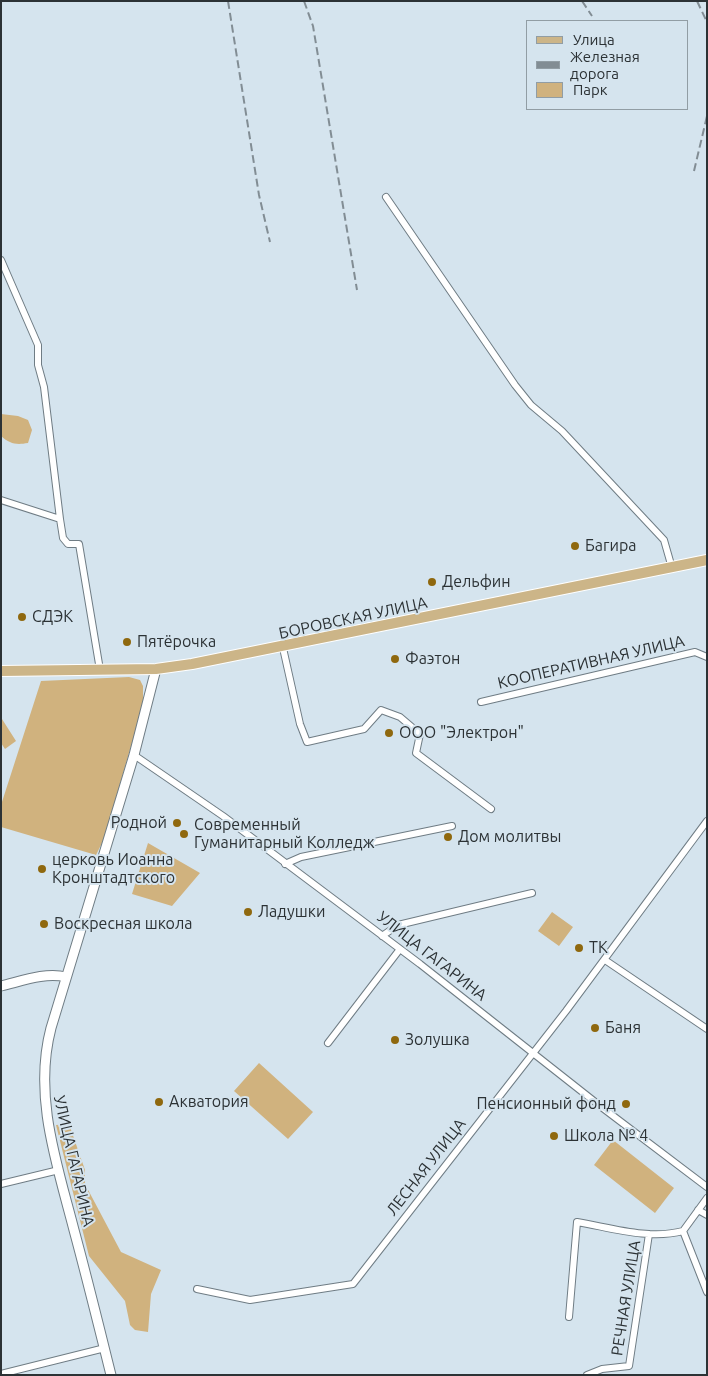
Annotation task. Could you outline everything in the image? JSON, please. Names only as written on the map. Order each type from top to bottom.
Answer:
[{"type":"main road","name":"БОРОВСКАЯ УЛИЦА","points":[[1,671],[156,669],[283,648],[707,560]]},
{"type":"street","points":[[386,197],[520,392],[531,405],[562,431],[664,540],[672,568]]},
{"type":"street","points":[[1,260],[38,346],[38,365],[44,387],[62,538],[68,544],[79,544],[100,670]]},
{"type":"street","points":[[1,500],[60,520]]},
{"type":"street","points":[[283,648],[300,724],[307,742],[364,729],[381,710],[400,716],[420,734],[416,753],[491,809]]},
{"type":"street","name":"КООПЕРАТИВНАЯ УЛИЦА","points":[[481,702],[695,652],[707,657]]},
{"type":"street","name":"УЛИЦА ГАГАРИНА","points":[[111,1374],[59,1170],[43,1084],[47,1041],[134,755],[156,669]]},
{"type":"street","name":"УЛИЦА ГАГАРИНА","points":[[134,755],[223,816],[400,949],[707,1187]]},
{"type":"street","name":"ЛЕСНАЯ УЛИЦА","points":[[197,1289],[250,1300],[353,1284],[605,960],[707,821]]},
{"type":"street","points":[[285,864],[301,857],[452,826]]},
{"type":"street","points":[[382,936],[398,925],[532,893]]},
{"type":"street","points":[[328,1043],[400,949]]},
{"type":"street","points":[[605,960],[707,1029]]},
{"type":"street","points":[[1,986],[45,976],[56,975],[66,977]]},
{"type":"street","points":[[1,1184],[59,1170]]},
{"type":"street","points":[[570,1317],[577,1222],[649,1234],[668,1235],[683,1231],[707,1198]]},
{"type":"street","points":[[698,1210],[707,1215]]},
{"type":"street","points":[[683,1231],[707,1292]]},
{"type":"street","name":"РЕЧНАЯ УЛИЦА","points":[[587,1375],[602,1369],[629,1366],[649,1234]]},
{"type":"street","points":[[1,1374],[105,1348]]},
{"type":"green space","points":[[1,414],[18,416],[28,420],[32,430],[28,443],[13,443],[1,436]]},
{"type":"green space","points":[[129,677],[140,680],[143,686],[143,705],[104,839],[96,855],[1,827],[1,805],[41,681]]},
{"type":"green space","points":[[2,719],[16,741],[5,749],[1,743]]},
{"type":"green space","points":[[148,843],[200,873],[172,906],[132,894]]},
{"type":"green space","points":[[552,912],[573,927],[559,946],[538,931]]},
{"type":"green space","points":[[259,1063],[313,1112],[288,1139],[234,1091]]},
{"type":"green space","points":[[69,1124],[85,1170],[85,1184],[121,1252],[161,1270],[151,1294],[148,1332],[135,1330],[130,1325],[125,1301],[89,1256],[56,1125]]},
{"type":"green space","points":[[613,1140],[674,1188],[655,1213],[594,1165]]},
{"type":"railway","points":[[228,1],[259,195],[270,242]]},
{"type":"railway","points":[[304,1],[313,26],[357,290]]},
{"type":"railway","points":[[582,1],[592,16]]},
{"type":"railway","points":[[697,1],[707,22]]},
{"type":"railway","points":[[694,171],[707,116]]},
{"type":"place","name":"Багира","points":[[575,546]]},
{"type":"place","name":"Дельфин","points":[[432,582]]},
{"type":"place","name":"СДЭК","points":[[22,617]]},
{"type":"place","name":"Пятёрочка","points":[[127,642]]},
{"type":"place","name":"Фаэтон","points":[[395,659]]},
{"type":"place","name":"ООО \"Электрон\"","points":[[389,733]]},
{"type":"place","name":"Родной","points":[[177,823]]},
{"type":"place","name":"Современный Гуманитарный Колледж","points":[[184,834]]},
{"type":"place","name":"Дом молитвы","points":[[448,837]]},
{"type":"place","name":"церковь Иоанна Кронштадтского","points":[[42,869]]},
{"type":"place","name":"Ладушки","points":[[248,912]]},
{"type":"place","name":"Воскресная школа","points":[[44,924]]},
{"type":"place","name":"ТК","points":[[579,948]]},
{"type":"place","name":"Баня","points":[[595,1028]]},
{"type":"place","name":"Золушка","points":[[395,1040]]},
{"type":"place","name":"Акватория","points":[[159,1102]]},
{"type":"place","name":"Пенсионный фонд","points":[[626,1104]]},
{"type":"place","name":"Школа № 4","points":[[554,1136]]}]
